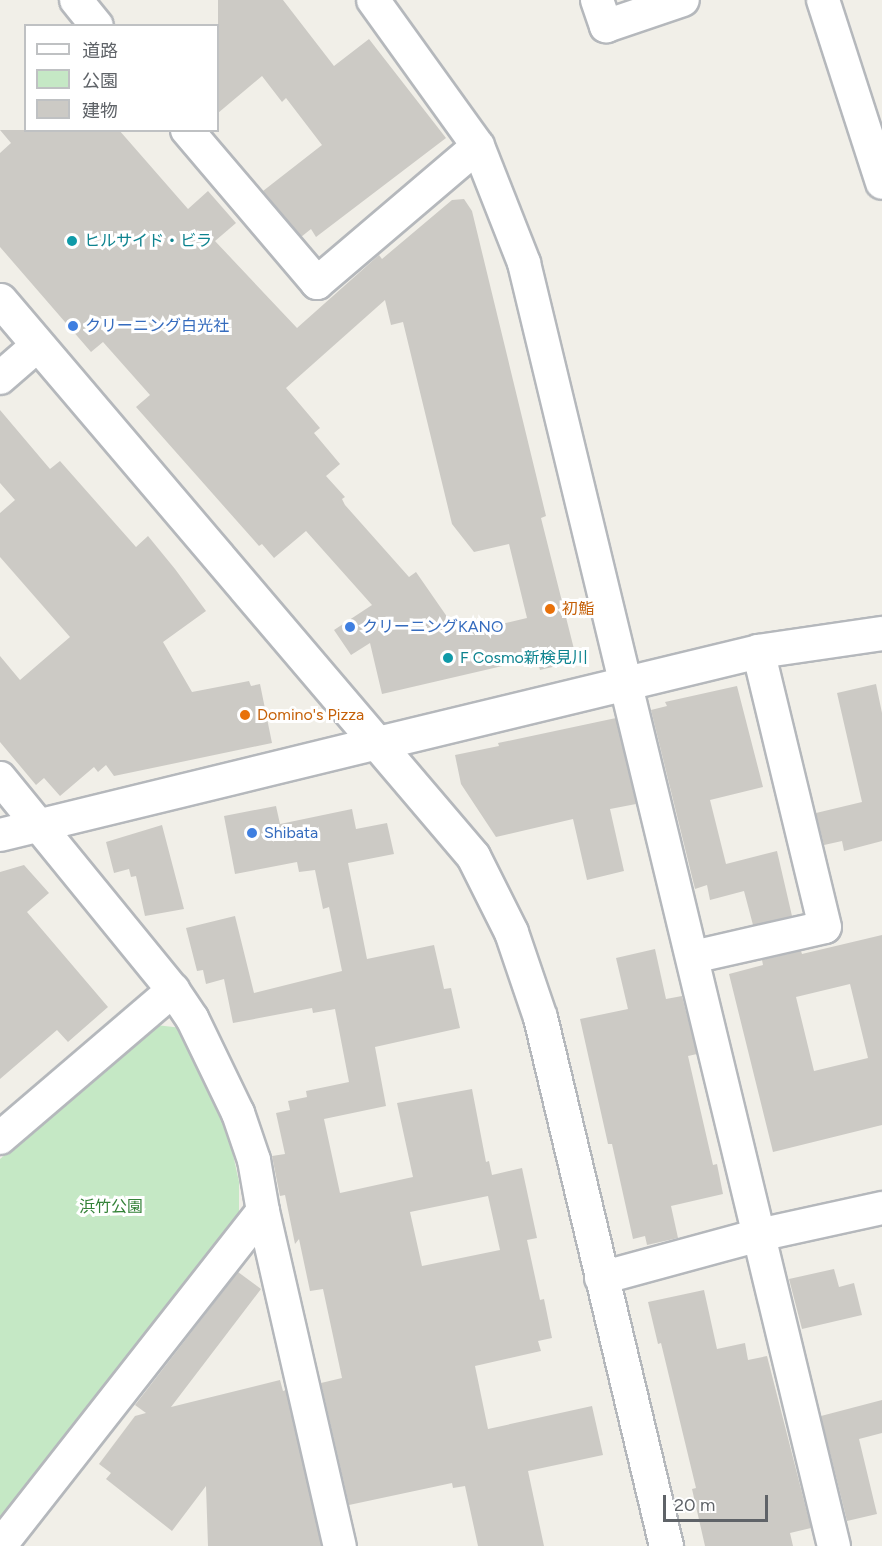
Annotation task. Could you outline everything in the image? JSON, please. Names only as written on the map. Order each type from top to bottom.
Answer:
[{"type":"street","points":[[76,0],[95,24]]},
{"type":"street","points":[[373,0],[478,146],[524,263],[834,1546]]},
{"type":"street","points":[[597,0],[606,26],[683,0]]},
{"type":"street","points":[[823,0],[882,183]]},
{"type":"street","points":[[189,132],[317,283],[478,146]]},
{"type":"street","points":[[0,300],[473,856],[511,933],[540,1017],[666,1546]]},
{"type":"street","points":[[0,378],[38,345]]},
{"type":"street","points":[[0,835],[758,651],[882,633]]},
{"type":"street","points":[[693,957],[825,927],[758,651]]},
{"type":"street","points":[[0,778],[42,826],[173,990],[192,1018],[238,1113],[254,1160],[263,1211],[340,1546]]},
{"type":"street","points":[[0,1137],[173,990]]},
{"type":"street","points":[[601,1278],[759,1235],[882,1208]]},
{"type":"street","points":[[0,1546],[263,1211]]},
{"type":"green space","name":"浜竹公園","points":[[156,1025],[182,1028],[226,1122],[239,1182],[239,1220],[0,1524],[0,1159]]},
{"type":"building","points":[[218,0],[283,0],[334,66],[369,39],[446,138],[316,237],[311,229],[301,237],[263,191],[322,145],[286,98],[282,102],[262,76],[219,112]]},
{"type":"building","points":[[0,130],[121,132],[188,209],[208,191],[236,223],[215,241],[297,328],[379,255],[382,259],[452,200],[464,199],[472,211],[546,516],[541,518],[577,661],[540,670],[537,658],[382,694],[370,643],[351,655],[334,630],[372,605],[306,531],[274,558],[262,544],[259,546],[136,407],[150,395],[103,342],[91,352],[0,247],[0,153],[11,143]],"holes":[[[385,300],[391,325],[403,322],[452,524],[474,552],[509,544],[527,618],[459,634],[416,572],[409,577],[345,505],[342,499],[345,497],[326,476],[340,464],[314,433],[320,428],[286,388]]]},
{"type":"building","points":[[0,410],[50,469],[60,461],[136,547],[148,536],[175,569],[206,611],[163,642],[192,692],[249,681],[251,686],[260,684],[272,743],[114,776],[106,765],[98,772],[94,767],[60,796],[44,778],[36,785],[0,742],[0,656],[20,680],[70,637],[0,557],[0,513],[15,500],[0,483]]},
{"type":"building","points":[[876,684],[882,713],[882,841],[844,851],[842,841],[824,845],[816,813],[862,802],[837,693]]},
{"type":"building","points":[[737,686],[763,787],[710,800],[726,864],[777,851],[792,916],[753,925],[744,891],[710,900],[707,885],[695,889],[651,710],[667,706],[665,702]]},
{"type":"building","points":[[616,718],[636,804],[610,809],[624,871],[587,880],[573,819],[496,837],[461,784],[455,755],[499,746],[498,743]]},
{"type":"building","points":[[276,806],[280,824],[352,809],[356,829],[387,823],[394,854],[348,863],[367,959],[434,945],[444,989],[451,988],[460,1028],[375,1047],[386,1106],[324,1119],[340,1193],[413,1177],[397,1103],[472,1089],[486,1162],[489,1161],[492,1175],[522,1168],[537,1238],[527,1240],[540,1300],[544,1299],[552,1338],[538,1341],[541,1351],[475,1366],[488,1429],[592,1406],[603,1455],[528,1471],[544,1546],[478,1546],[465,1486],[453,1488],[452,1483],[349,1505],[321,1383],[342,1378],[323,1289],[310,1291],[299,1239],[295,1244],[285,1195],[280,1196],[272,1156],[285,1154],[276,1113],[290,1110],[288,1101],[307,1097],[306,1091],[349,1082],[335,1009],[313,1013],[312,1008],[233,1023],[224,979],[206,984],[203,970],[197,971],[186,928],[235,916],[254,993],[342,971],[329,907],[323,909],[315,870],[299,872],[297,862],[235,874],[224,816]],"holes":[[[488,1196],[500,1250],[422,1266],[410,1212]]]},
{"type":"building","points":[[162,825],[184,909],[145,916],[136,876],[131,877],[129,869],[114,873],[106,842]]},
{"type":"building","points":[[24,865],[49,893],[27,912],[108,1007],[68,1042],[57,1030],[0,1079],[0,872]]},
{"type":"building","points":[[882,935],[882,1125],[773,1152],[729,974],[763,965],[762,960],[801,951],[802,954]],"holes":[[[850,984],[868,1058],[814,1071],[796,997]]]},
{"type":"building","points":[[655,949],[666,999],[682,996],[697,1054],[688,1056],[713,1165],[717,1164],[723,1194],[671,1206],[678,1238],[647,1245],[645,1236],[633,1239],[612,1144],[608,1144],[580,1019],[628,1009],[616,958]]},
{"type":"building","points":[[834,1269],[839,1287],[854,1283],[862,1315],[802,1329],[789,1279]]},
{"type":"building","points":[[238,1272],[261,1289],[171,1407],[280,1380],[283,1391],[286,1390],[322,1546],[208,1546],[206,1486],[172,1531],[106,1479],[111,1473],[99,1464],[135,1416],[146,1413],[135,1405]]},
{"type":"building","points":[[704,1290],[717,1349],[745,1343],[748,1360],[767,1356],[811,1528],[790,1533],[793,1546],[705,1546],[692,1489],[696,1488],[661,1343],[658,1344],[648,1302]]},
{"type":"building","points":[[882,1400],[882,1433],[859,1439],[877,1514],[847,1521],[821,1416]]},
{"type":"place","name":"ヒルサイド・ビラ","points":[[72,241]]},
{"type":"place","name":"クリーニング白光社","points":[[73,326]]},
{"type":"place","name":"初鮨","points":[[550,609]]},
{"type":"place","name":"クリーニングKANO","points":[[350,627]]},
{"type":"place","name":"F Cosmo新検見川","points":[[448,658]]},
{"type":"place","name":"Domino's Pizza","points":[[245,715]]},
{"type":"place","name":"Shibata","points":[[252,833]]}]
